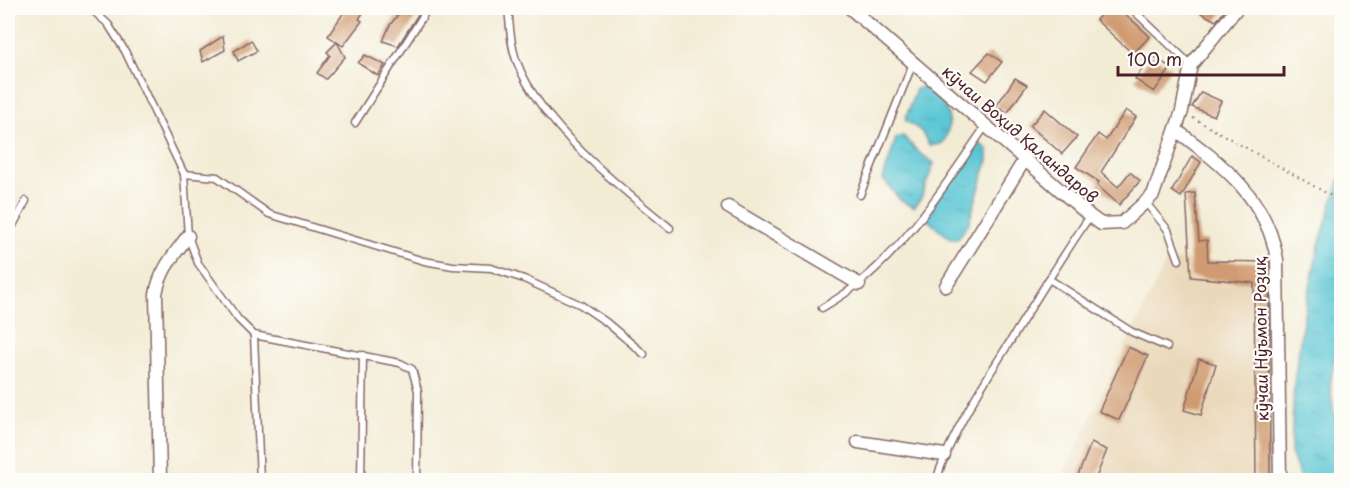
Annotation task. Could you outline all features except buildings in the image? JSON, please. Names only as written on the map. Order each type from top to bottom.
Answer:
[{"type":"street","name":"кӯчаи Воҳид Қаландаров","points":[[849,8],[863,12],[913,63],[1090,216],[1101,224],[1113,225],[1122,222],[1146,203],[1158,184],[1182,111],[1191,65],[1237,8]]},
{"type":"street","name":"кӯчаи Нӯъмон Розиқ","points":[[1176,130],[1212,158],[1247,191],[1262,212],[1272,236],[1277,260],[1280,480]]},
{"type":"street","points":[[946,286],[1025,159]]},
{"type":"street","points":[[728,207],[859,284]]},
{"type":"street","points":[[160,480],[156,294],[159,278],[167,263],[188,236]]},
{"type":"street","points":[[858,442],[944,455]]},
{"type":"lane","points":[[90,8],[108,24],[125,51],[184,174],[188,236],[198,263],[238,320],[254,335],[363,355],[400,363],[412,369],[417,379],[417,480]]},
{"type":"lane","points":[[355,123],[428,8]]},
{"type":"lane","points":[[508,8],[516,60],[527,84],[567,135],[595,165],[670,228]]},
{"type":"lane","points":[[1131,8],[1191,65]]},
{"type":"lane","points":[[860,195],[913,63]]},
{"type":"lane","points":[[822,308],[859,284],[907,233],[985,127]]},
{"type":"lane","points":[[184,174],[217,177],[269,214],[424,261],[453,266],[491,268],[524,279],[581,305],[644,354]]},
{"type":"lane","points":[[8,235],[26,201]]},
{"type":"lane","points":[[1146,203],[1168,230],[1179,260]]},
{"type":"lane","points":[[936,480],[944,455],[990,374],[1090,216]]},
{"type":"lane","points":[[1049,279],[1132,332],[1167,347]]},
{"type":"lane","points":[[254,335],[260,480]]},
{"type":"lane","points":[[361,480],[363,355]]},
{"type":"path","points":[[1182,111],[1341,202]]},
{"type":"shaded area","points":[[1167,260],[1269,262],[1270,480],[1061,480]]},
{"type":"water","points":[[924,86],[943,105],[949,118],[943,143],[930,146],[921,131],[905,120],[916,89]]},
{"type":"water","points":[[903,136],[918,152],[934,163],[921,198],[914,207],[901,201],[883,179],[896,138]]},
{"type":"water","points":[[982,145],[988,150],[988,160],[968,225],[957,239],[951,239],[929,221],[927,213],[976,146]]},
{"type":"water","points":[[1341,174],[1341,318],[1330,386],[1341,458],[1341,480],[1301,480],[1291,452],[1294,384],[1304,314],[1319,245]]}]
